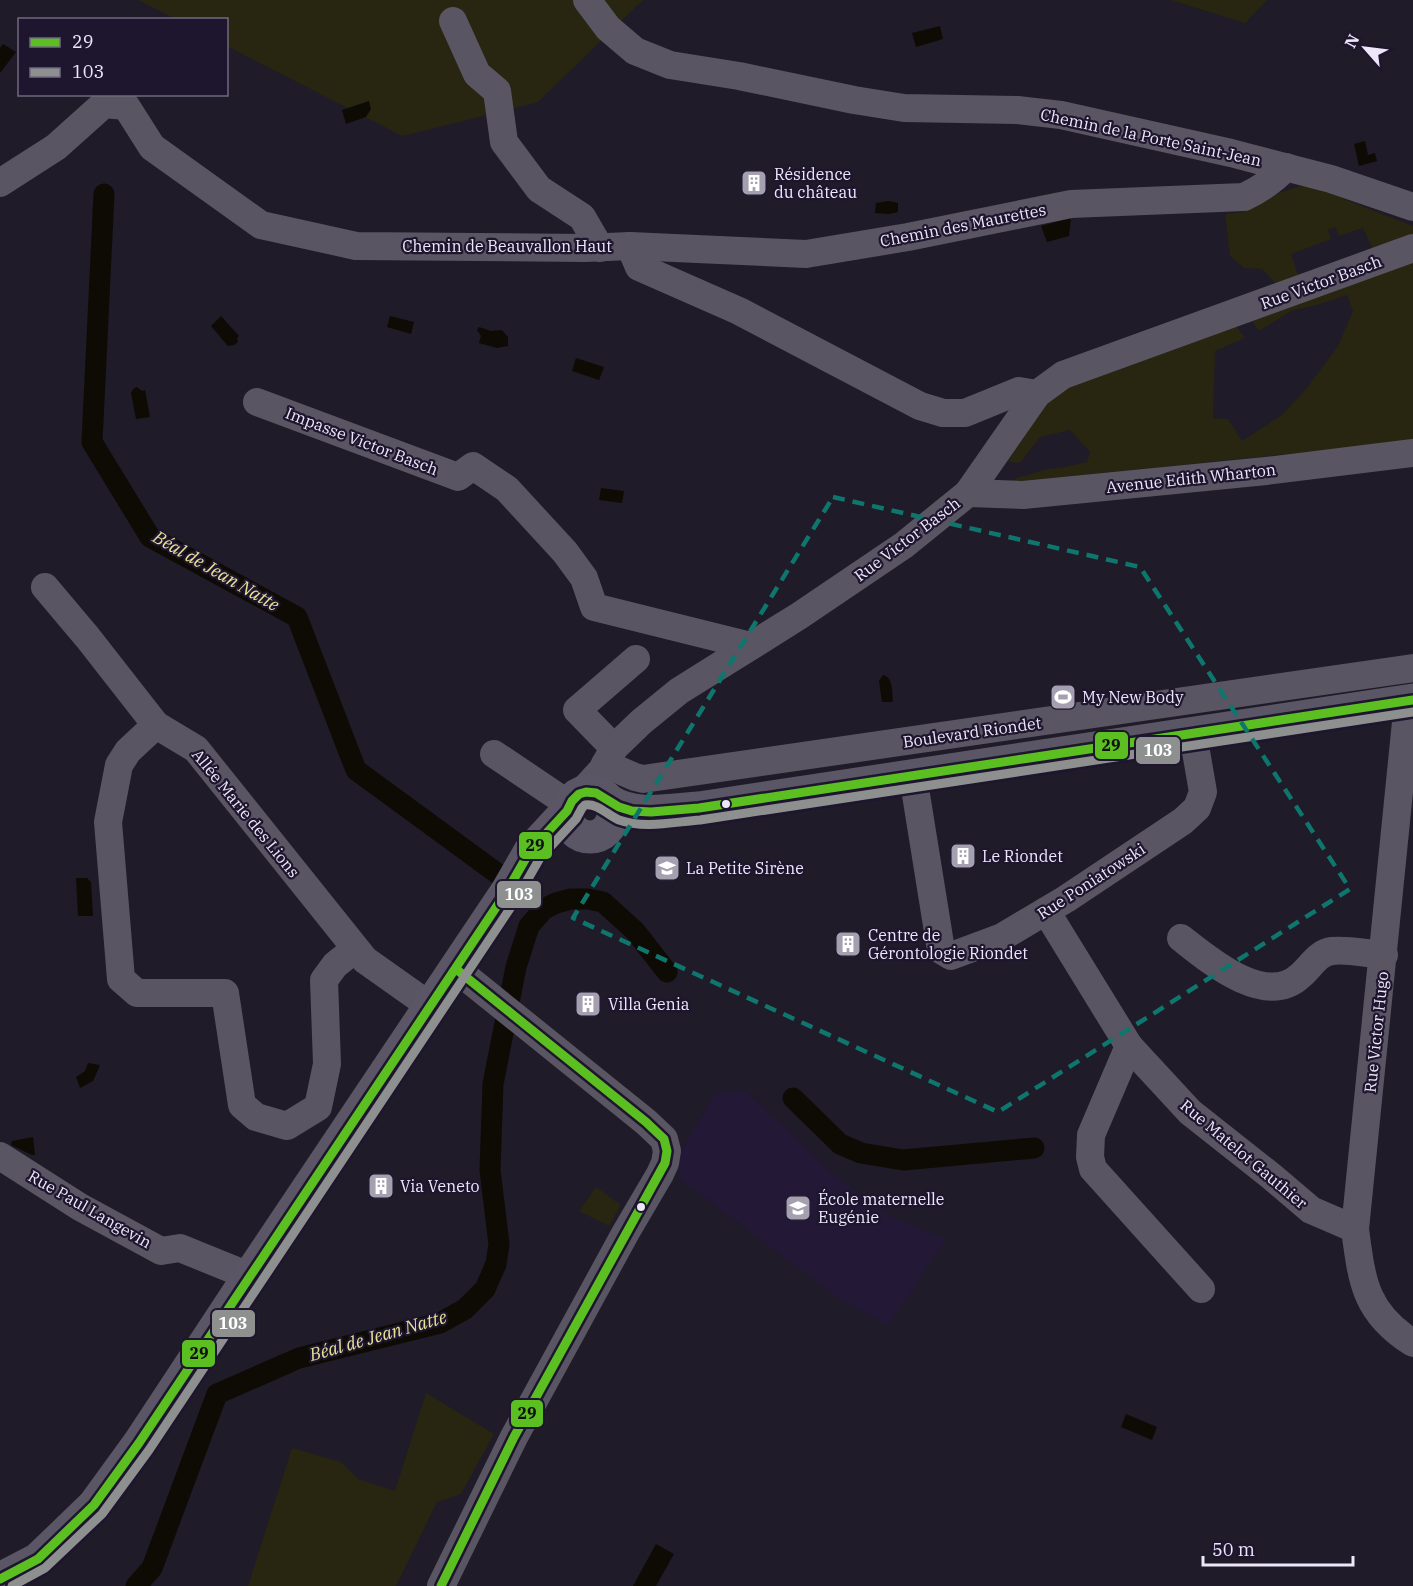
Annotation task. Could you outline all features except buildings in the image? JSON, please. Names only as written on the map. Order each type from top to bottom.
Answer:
[{"type":"main road","points":[[0,1579],[38,1559],[94,1505],[139,1443],[456,969],[530,851],[593,796],[620,808],[641,812],[699,808],[1409,701]]},
{"type":"street","name":"Chemin de la Porte Saint-Jean","points":[[586,0],[608,28],[635,51],[670,65],[904,108],[1017,110],[1061,115],[1286,167],[1331,179],[1413,207]]},
{"type":"street","points":[[453,21],[477,74],[497,91],[504,142],[539,189],[582,217],[600,248]]},
{"type":"street","name":"Chemin de Beauvallon Haut","points":[[0,183],[56,147],[104,104],[126,106],[152,147],[261,225],[356,246],[600,248],[630,246],[639,267],[739,311],[920,406],[943,413],[965,413],[1018,391],[1037,394]]},
{"type":"street","name":"Chemin des Maurettes","points":[[630,246],[806,254],[908,237],[1071,204],[1244,198],[1262,189],[1286,167]]},
{"type":"street","name":"Rue Victor Basch","points":[[593,796],[641,722],[679,691],[799,616],[904,545],[968,493],[1037,394],[1063,375],[1413,248]]},
{"type":"street","name":"Impasse Victor Basch","points":[[257,402],[458,477],[473,466],[507,489],[566,552],[584,578],[594,607],[751,646]]},
{"type":"street","name":"Avenue Edith Wharton","points":[[968,493],[1023,495],[1266,471],[1413,453]]},
{"type":"street","name":"Allée Marie des Lions","points":[[45,587],[156,725],[196,749],[365,960],[430,1006]]},
{"type":"street","points":[[494,753],[561,799],[593,796],[577,710],[636,659]]},
{"type":"street","name":"Boulevard Riondet","points":[[593,796],[635,777],[644,779],[748,765],[1413,668]]},
{"type":"street","name":"Rue Victor Hugo","points":[[1409,701],[1355,1229],[1365,1289],[1379,1313],[1396,1332],[1413,1343]]},
{"type":"street","points":[[156,725],[128,751],[119,765],[108,822],[121,979],[137,993],[225,993],[242,1105],[256,1117],[287,1126],[318,1107],[327,1064],[324,980],[335,965],[355,949]]},
{"type":"street","name":"Rue Poniatowski","points":[[913,776],[940,950],[951,956],[1002,937],[1066,899],[1183,821],[1197,808],[1203,792],[1193,734]]},
{"type":"street","name":"Rue Matelot Gauthier","points":[[1046,911],[1129,1046],[1190,1112],[1311,1210],[1355,1229]]},
{"type":"street","points":[[1182,938],[1210,962],[1228,973],[1263,985],[1278,987],[1295,980],[1321,955],[1332,951],[1384,955]]},
{"type":"street","points":[[441,1586],[514,1437],[660,1174],[667,1151],[664,1139],[646,1122],[456,969]]},
{"type":"street","points":[[1129,1046],[1091,1135],[1090,1157],[1093,1169],[1202,1289]]},
{"type":"street","name":"Rue Paul Langevin","points":[[0,1156],[80,1207],[161,1251],[180,1248],[249,1276]]},
{"type":"highlighted area","points":[[833,497],[1140,567],[1350,889],[998,1112],[573,918]]},
{"type":"shaded area","points":[[138,0],[643,0],[538,102],[402,136],[228,47],[228,18],[174,18]]},
{"type":"shaded area","points":[[1171,0],[1267,0],[1245,23]]},
{"type":"shaded area","points":[[940,26],[943,39],[916,47],[912,33]]},
{"type":"shaded area","points":[[3,44],[16,52],[0,73],[0,48]]},
{"type":"shaded area","points":[[369,101],[371,109],[366,117],[346,124],[342,110]]},
{"type":"shaded area","points":[[1365,141],[1368,155],[1375,153],[1377,161],[1359,166],[1354,144]]},
{"type":"shaded area","points":[[1304,185],[1326,190],[1413,226],[1413,236],[1373,250],[1363,228],[1339,236],[1335,227],[1328,230],[1331,239],[1291,254],[1299,277],[1277,285],[1262,269],[1244,268],[1230,256],[1225,214],[1244,212],[1279,193]]},
{"type":"shaded area","points":[[889,201],[898,203],[898,212],[875,213],[876,203]]},
{"type":"shaded area","points":[[1071,218],[1069,236],[1047,242],[1041,226]]},
{"type":"shaded area","points":[[1413,261],[1413,441],[1014,482],[1016,478],[1087,462],[1090,452],[1070,430],[1040,437],[1020,463],[1008,462],[1047,399],[1063,386],[1236,326],[1245,338],[1215,351],[1213,418],[1228,419],[1242,441],[1282,415],[1306,389],[1338,346],[1353,311],[1347,295],[1293,310],[1259,331],[1252,320]]},
{"type":"shaded area","points":[[221,316],[239,336],[238,342],[234,345],[228,346],[211,326]]},
{"type":"shaded area","points":[[390,316],[414,322],[411,334],[387,327]]},
{"type":"shaded area","points":[[479,327],[491,331],[502,330],[508,337],[508,346],[497,348],[479,343],[481,336],[477,330]]},
{"type":"shaded area","points":[[576,358],[604,367],[599,380],[572,371]]},
{"type":"shaded area","points":[[137,387],[142,391],[145,390],[150,417],[136,419],[131,393]]},
{"type":"shaded area","points":[[601,488],[624,491],[622,503],[599,500]]},
{"type":"shaded area","points":[[883,675],[890,681],[892,702],[882,702],[879,681]]},
{"type":"shaded area","points":[[76,878],[87,878],[91,882],[93,916],[78,916]]},
{"type":"shaded area","points":[[88,1063],[100,1065],[93,1081],[80,1088],[76,1077],[85,1071]]},
{"type":"shaded area","name":"École maternelle Eugénie","points":[[746,1091],[829,1171],[887,1215],[946,1239],[888,1326],[840,1299],[679,1178],[679,1155],[715,1093]]},
{"type":"shaded area","points":[[33,1137],[35,1155],[11,1145],[12,1141]]},
{"type":"shaded area","points":[[596,1187],[621,1205],[609,1226],[579,1211]]},
{"type":"shaded area","points":[[426,1393],[494,1434],[461,1494],[437,1502],[396,1586],[248,1586],[292,1448],[341,1462],[358,1479],[395,1491]]},
{"type":"shaded area","points":[[1126,1414],[1157,1427],[1152,1440],[1121,1427]]},
{"type":"shaded area","points":[[656,1544],[674,1554],[656,1586],[633,1586]]},
{"type":"waterway","name":"Béal de Jean Natte","points":[[104,194],[92,442],[150,537],[297,617],[356,770],[498,874]]},
{"type":"waterway","name":"Béal de Jean Natte","points":[[136,1586],[152,1568],[217,1394],[299,1358],[440,1323],[465,1309],[485,1289],[496,1264],[499,1244],[490,1170],[493,1084],[516,967],[529,926],[544,909],[556,903],[571,899],[603,902],[635,931],[667,972]]},
{"type":"waterway","points":[[793,1098],[840,1144],[861,1153],[903,1160],[1034,1148]]},
{"type":"transit line","name":"29","points":[[0,1579],[38,1559],[94,1505],[139,1443],[507,891],[530,851],[567,811],[579,794],[596,793],[619,807],[632,811],[651,812],[699,808],[1413,700]]},
{"type":"transit line","name":"103","points":[[12,1586],[45,1568],[102,1514],[149,1450],[517,898],[540,858],[576,819],[585,805],[598,808],[629,823],[659,824],[700,820],[1413,712]]},
{"type":"transit line","name":"29","points":[[441,1586],[514,1437],[665,1163],[667,1151],[664,1139],[646,1122],[456,969]]},
{"type":"place","name":"Résidence du château","points":[[754,183]]},
{"type":"place","name":"My New Body","points":[[1063,697]]},
{"type":"place","name":"Le Riondet","points":[[963,856]]},
{"type":"place","name":"La Petite Sirène","points":[[667,868]]},
{"type":"place","name":"Centre de Gérontologie Riondet","points":[[848,944]]},
{"type":"place","name":"Villa Genia","points":[[588,1004]]},
{"type":"place","name":"Via Veneto","points":[[381,1186]]},
{"type":"place","name":"École maternelle Eugénie","points":[[798,1208]]}]
